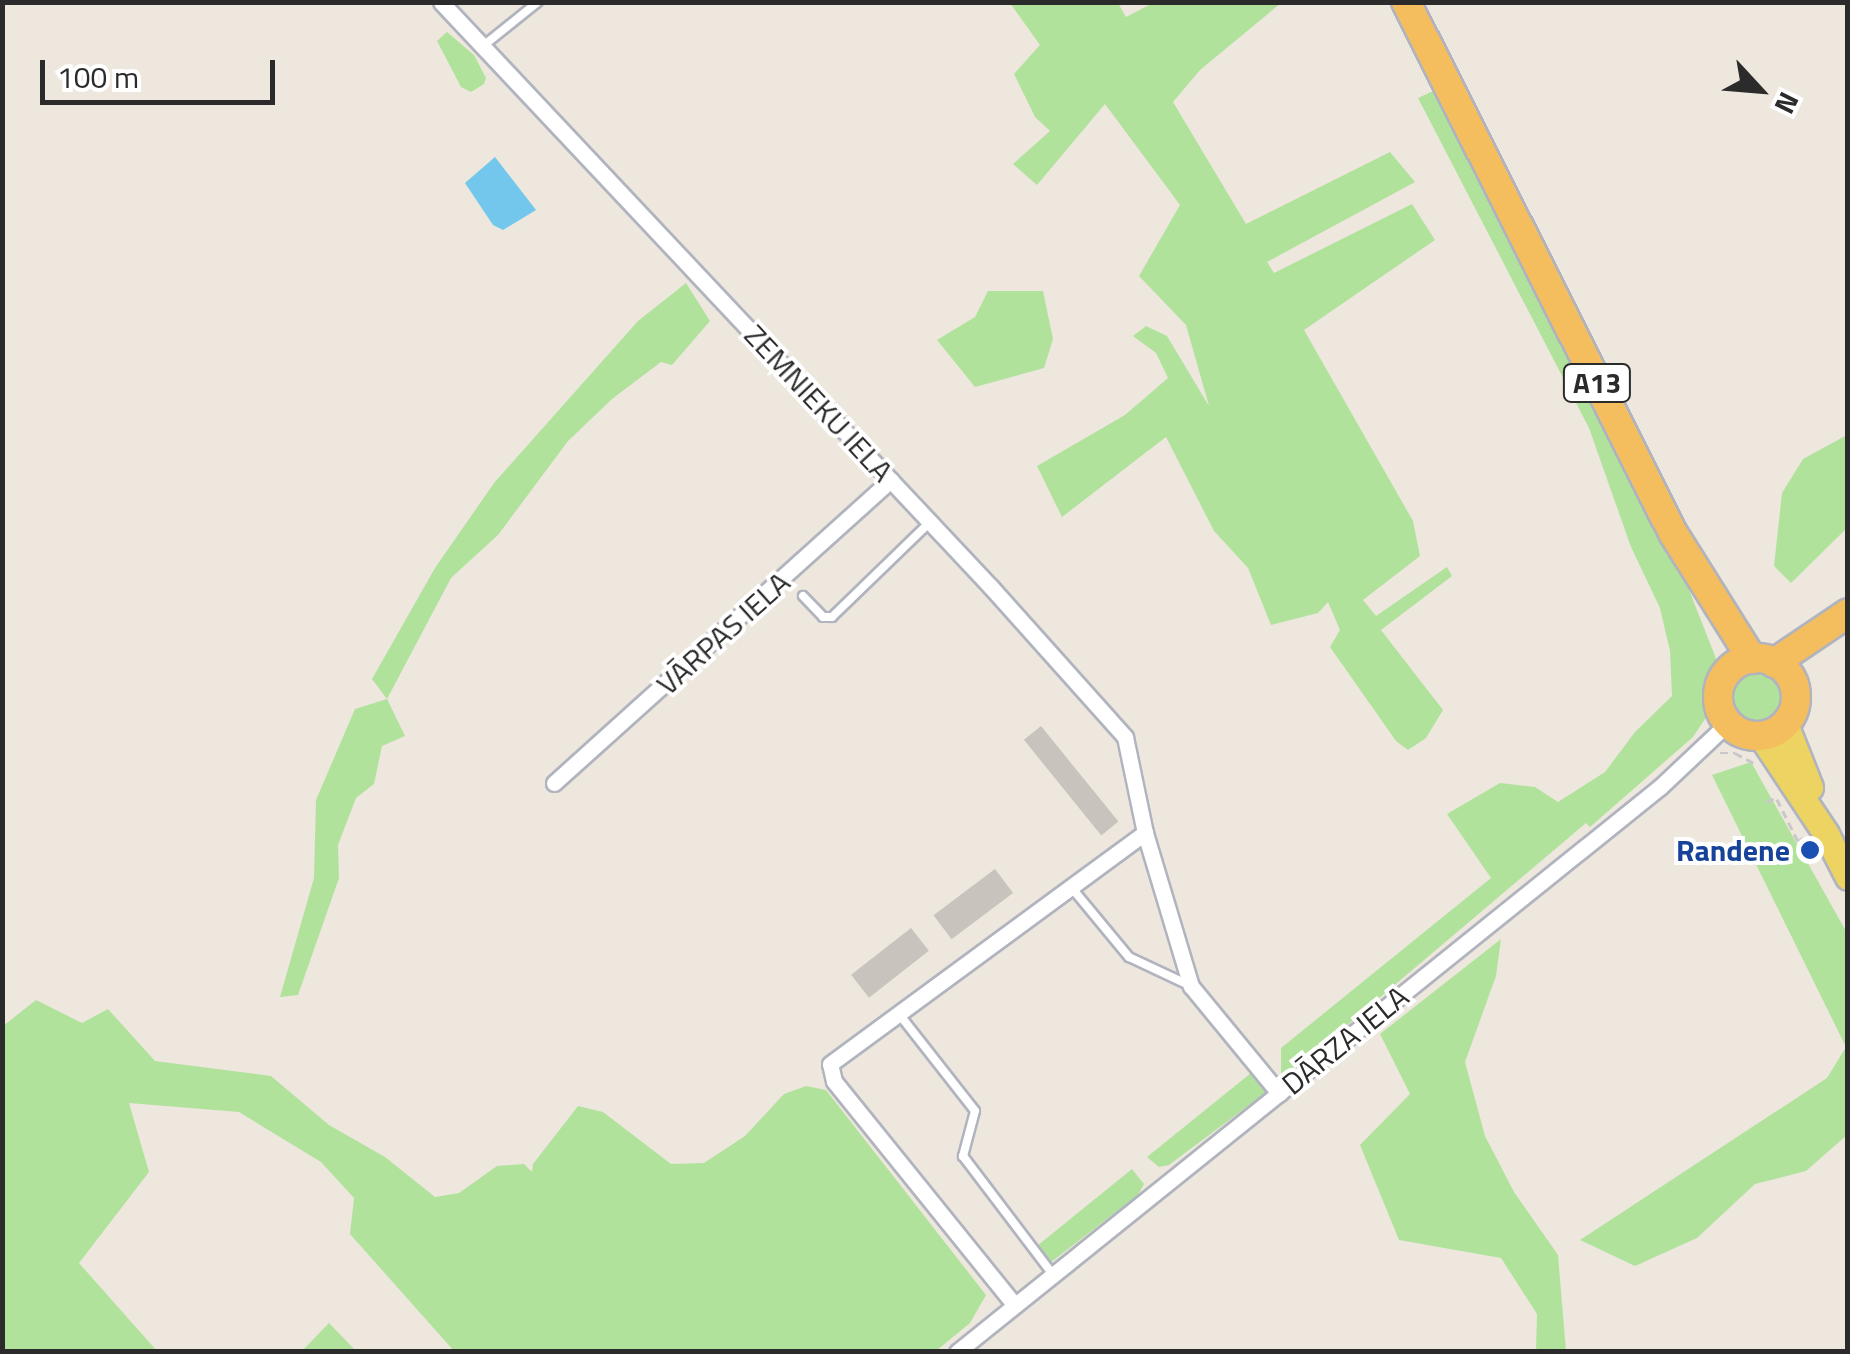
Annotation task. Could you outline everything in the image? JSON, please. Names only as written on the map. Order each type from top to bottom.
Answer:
[{"type":"highway","name":"A13","points":[[1406,2],[1672,532],[1674,545],[1762,668],[1718,690],[1728,724]]},
{"type":"highway","points":[[1762,668],[1848,613]]},
{"type":"highway","points":[[1762,668],[1848,629]]},
{"type":"highway","points":[[1728,724],[1749,736],[1773,730],[1794,704],[1762,668]]},
{"type":"main road","points":[[1773,730],[1815,836],[1848,876]]},
{"type":"street","name":"ZEMNIEKU IELA","points":[[441,2],[891,480],[1125,737],[1145,833],[1192,986]]},
{"type":"street","name":"VĀRPAS IELA","points":[[554,783],[891,480]]},
{"type":"street","name":"DĀRZA IELA","points":[[957,1352],[1051,1272],[1694,756],[1728,724]]},
{"type":"street","points":[[1013,1303],[834,1080],[830,1064],[1145,833]]},
{"type":"street","points":[[1192,986],[1278,1093]]},
{"type":"lane","points":[[482,46],[538,2]]},
{"type":"lane","points":[[803,596],[823,618],[832,617],[930,522]]},
{"type":"lane","points":[[1071,887],[1128,956],[1157,974],[1192,986]]},
{"type":"lane","points":[[899,1014],[975,1111],[963,1156],[1051,1272]]},
{"type":"path","points":[[1694,756],[1728,752],[1758,766]]},
{"type":"path","points":[[1769,784],[1798,841],[1815,836]]},
{"type":"path","points":[[1766,802],[1776,798]]},
{"type":"green space","points":[[1010,3],[1118,3],[1126,17],[1153,3],[1281,3],[1200,70],[1173,102],[1246,224],[1390,152],[1415,182],[1267,262],[1274,273],[1412,204],[1435,240],[1304,330],[1413,521],[1420,556],[1363,600],[1376,616],[1447,567],[1452,576],[1381,630],[1443,710],[1426,738],[1408,750],[1396,741],[1330,647],[1340,630],[1328,602],[1318,613],[1271,625],[1248,568],[1214,531],[1166,437],[1062,517],[1037,466],[1125,415],[1168,378],[1156,353],[1133,336],[1146,326],[1167,336],[1209,406],[1186,325],[1139,276],[1180,205],[1105,104],[1037,185],[1013,164],[1050,131],[1035,117],[1014,74],[1040,45]]},
{"type":"green space","points":[[447,32],[474,55],[486,78],[484,84],[471,92],[461,87],[437,41]]},
{"type":"green space","points":[[1433,91],[1458,128],[1680,567],[1717,661],[1707,716],[1693,737],[1590,827],[1586,823],[1293,1071],[1281,1073],[1281,1048],[1491,878],[1447,814],[1500,783],[1535,787],[1558,802],[1605,772],[1635,732],[1672,696],[1670,651],[1660,608],[1631,547],[1589,428],[1418,98]]},
{"type":"green space","points":[[686,283],[710,321],[672,365],[661,362],[612,399],[568,441],[498,535],[451,578],[387,699],[372,679],[435,568],[494,483],[638,321]]},
{"type":"green space","points":[[988,291],[1043,291],[1053,339],[1044,368],[975,387],[937,340],[975,317]]},
{"type":"green space","points":[[1847,435],[1847,528],[1791,583],[1774,566],[1782,493],[1803,459]]},
{"type":"green space","points":[[1757,672],[1776,679],[1783,698],[1776,717],[1757,724],[1738,717],[1731,698],[1738,679]]},
{"type":"green space","points":[[387,699],[405,736],[382,746],[374,784],[356,798],[338,845],[339,878],[298,995],[280,997],[314,878],[316,800],[355,709]]},
{"type":"green space","points":[[1751,762],[1847,933],[1847,1135],[1806,1171],[1755,1184],[1697,1238],[1635,1266],[1580,1240],[1827,1078],[1846,1047],[1712,775]]},
{"type":"green space","points":[[1501,939],[1496,976],[1465,1062],[1485,1136],[1514,1192],[1558,1255],[1566,1351],[1536,1351],[1537,1314],[1501,1258],[1399,1240],[1360,1145],[1410,1094],[1380,1034]]},
{"type":"green space","points":[[36,1000],[82,1023],[108,1009],[155,1061],[271,1076],[329,1125],[385,1157],[435,1197],[459,1193],[497,1166],[524,1164],[532,1172],[533,1164],[578,1106],[603,1112],[671,1164],[704,1163],[745,1136],[784,1094],[806,1086],[826,1090],[986,1295],[970,1323],[936,1351],[454,1351],[350,1234],[354,1198],[321,1162],[239,1112],[129,1103],[149,1172],[79,1263],[157,1351],[3,1351],[3,1026]]},
{"type":"green space","points":[[1251,1073],[1268,1091],[1169,1165],[1159,1167],[1147,1157]]},
{"type":"green space","points":[[1132,1169],[1144,1184],[1138,1195],[1050,1263],[1037,1246]]},
{"type":"green space","points":[[329,1323],[356,1351],[302,1351]]},
{"type":"water","points":[[495,157],[536,210],[503,230],[493,225],[465,183]]},
{"type":"building","points":[[1041,726],[1118,822],[1101,835],[1024,740]]},
{"type":"building","points":[[995,869],[1013,893],[952,939],[934,915]]},
{"type":"building","points":[[911,928],[929,951],[869,998],[851,975]]},
{"type":"place","name":"Randene","points":[[1810,850]]}]
